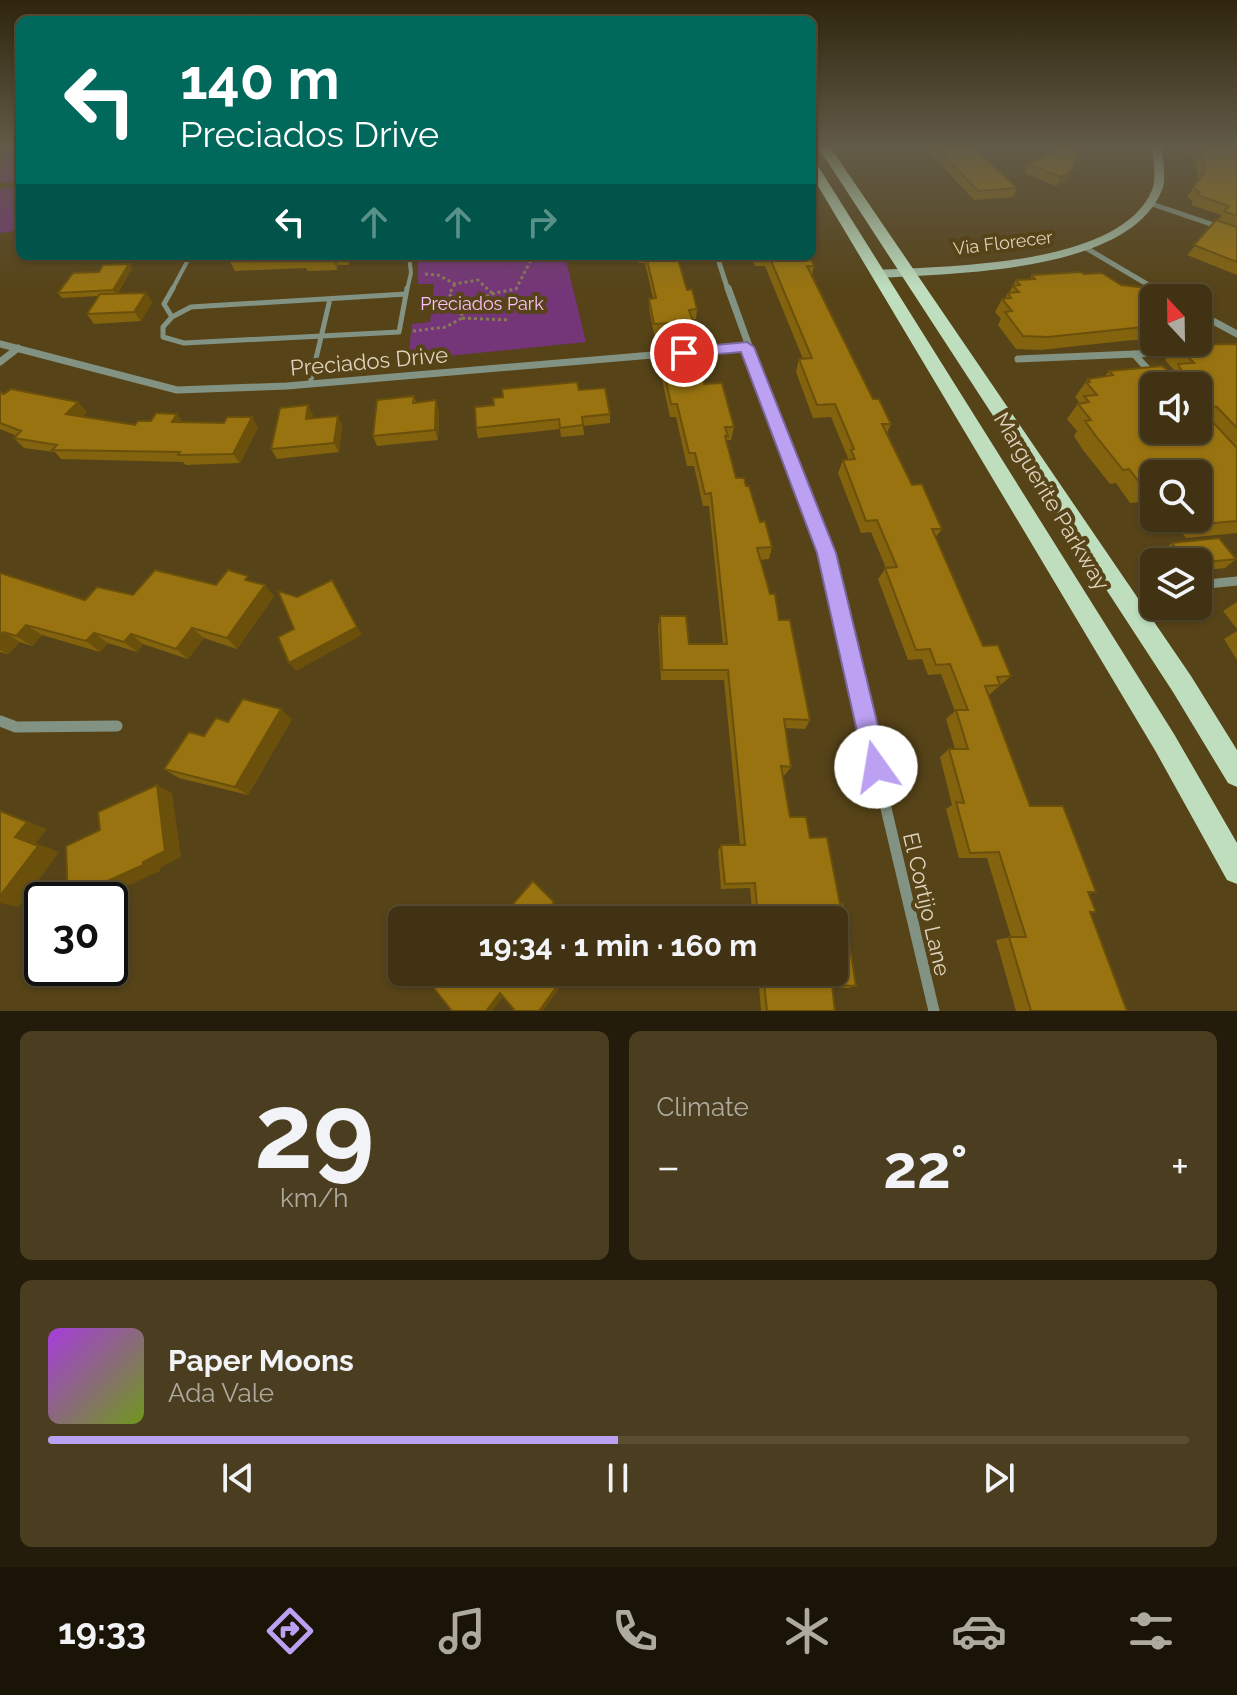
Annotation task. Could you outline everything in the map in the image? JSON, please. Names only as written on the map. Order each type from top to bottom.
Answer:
[{"type":"main road","name":"Marguerite Parkway","points":[[829,194],[1165,743],[1237,870]]},
{"type":"main road","name":"Marguerite Parkway","points":[[856,194],[1182,684],[1237,774]]},
{"type":"street","points":[[1157,194],[1152,204],[1237,233]]},
{"type":"street","name":"Via Florecer","points":[[879,274],[1047,259],[1086,248],[1130,228],[1152,204]]},
{"type":"street","points":[[1086,248],[1146,284]]},
{"type":"street","name":"El Cortijo Lane","points":[[718,260],[747,347],[826,553],[934,1011]]},
{"type":"street","points":[[1212,321],[1237,334]]},
{"type":"street","name":"Preciados Drive","points":[[0,344],[177,390],[310,384],[747,347]]},
{"type":"street","points":[[0,362],[18,348]]},
{"type":"street","points":[[1134,354],[1150,372]]},
{"type":"street","points":[[1018,359],[1140,354]]},
{"type":"street","points":[[1212,584],[1237,581]]},
{"type":"street","points":[[0,721],[16,727],[117,726]]},
{"type":"lane","points":[[172,317],[164,304],[188,260]]},
{"type":"lane","points":[[406,294],[191,307],[172,317],[163,327],[163,337],[184,343],[399,332],[410,275],[409,260]]},
{"type":"lane","points":[[310,384],[330,299]]},
{"type":"path","points":[[461,307],[493,294],[516,289],[531,260]]},
{"type":"path","points":[[410,275],[438,275],[455,284],[478,280],[493,294]]},
{"type":"path","points":[[455,284],[449,294],[461,307],[462,318]]},
{"type":"path","points":[[399,332],[446,327],[462,318],[509,320]]},
{"type":"green space","points":[[0,194],[16,194],[16,231],[0,233]]},
{"type":"green space","name":"Preciados Park","points":[[418,260],[566,260],[586,342],[408,360],[412,324],[430,322],[434,284],[418,284]]},
{"type":"building","points":[[1237,194],[1237,216],[1224,211],[1229,206],[1197,195]]},
{"type":"building","points":[[1216,220],[1237,227],[1237,262],[1194,245]]},
{"type":"building","points":[[647,260],[678,260],[687,290],[692,289],[697,309],[689,310],[693,322],[654,324],[649,299],[656,298]]},
{"type":"building","points":[[771,260],[811,260],[814,266],[807,266],[873,399],[879,399],[891,424],[882,424],[912,485],[922,484],[942,529],[932,529],[983,646],[998,645],[1011,676],[997,677],[1000,685],[985,686],[1030,806],[1063,806],[1096,892],[1088,892],[1096,912],[1090,912],[1127,1011],[1031,1011],[1009,937],[1026,937],[999,852],[970,853],[956,802],[964,803],[949,749],[968,749],[956,710],[968,710],[950,664],[936,665],[930,649],[916,650],[885,568],[897,567],[877,520],[866,521],[843,460],[855,459],[851,450],[854,449],[835,404],[817,405],[799,359],[812,358]]},
{"type":"building","points":[[129,264],[113,290],[58,293],[73,273],[99,272],[103,265]]},
{"type":"building","points":[[1102,273],[1121,285],[1140,287],[1140,327],[1048,337],[1023,336],[1005,312],[1012,311],[1002,299],[1011,298],[1008,293],[1019,292],[1013,286],[1020,285],[1016,280],[1035,279],[1032,275]]},
{"type":"building","points":[[146,293],[134,312],[87,314],[100,294]]},
{"type":"building","points":[[1212,344],[1237,344],[1237,428],[1217,407],[1212,406],[1212,372],[1182,372],[1178,364],[1194,363],[1187,356],[1212,356]]},
{"type":"building","points":[[699,364],[704,384],[722,383],[734,427],[725,427],[728,436],[725,436],[736,478],[744,478],[760,522],[765,521],[772,547],[757,548],[770,594],[775,594],[779,620],[790,620],[810,720],[784,719],[791,767],[781,766],[790,817],[806,817],[810,838],[827,837],[840,904],[843,906],[757,906],[755,883],[725,884],[721,845],[745,845],[728,670],[662,670],[660,616],[686,616],[689,644],[727,644],[711,493],[705,494],[695,453],[689,453],[677,404],[671,404],[663,366]]},
{"type":"building","points":[[1162,366],[1170,372],[1140,372],[1140,444],[1212,444],[1212,421],[1237,448],[1237,521],[1212,523],[1212,460],[1140,460],[1140,483],[1129,469],[1123,470],[1085,421],[1091,420],[1078,404],[1089,402],[1084,396],[1097,395],[1086,382],[1090,382],[1088,379],[1113,375],[1109,371]]},
{"type":"building","points":[[577,382],[579,390],[605,388],[610,414],[582,417],[583,425],[560,428],[559,419],[476,428],[475,407],[494,405],[493,398],[503,397],[502,389]]},
{"type":"building","points":[[11,389],[78,402],[66,414],[135,425],[138,421],[151,421],[156,413],[177,414],[172,422],[224,423],[227,417],[252,417],[233,454],[52,450],[57,445],[14,438],[21,431],[0,423],[0,392],[4,394]]},
{"type":"building","points":[[414,396],[413,403],[436,400],[435,430],[373,436],[377,400]]},
{"type":"building","points":[[308,405],[306,419],[338,416],[334,443],[271,449],[280,408]]},
{"type":"building","points":[[1219,538],[1236,559],[1212,562],[1212,548],[1176,548],[1172,543]]},
{"type":"building","points":[[155,570],[216,585],[228,570],[248,576],[245,580],[265,585],[227,638],[192,628],[176,649],[131,634],[124,642],[94,633],[86,641],[26,625],[16,636],[4,632],[0,635],[0,573],[85,600],[97,587],[133,595]]},
{"type":"building","points":[[332,580],[357,627],[289,663],[278,637],[294,629],[278,591],[297,597]]},
{"type":"building","points":[[243,699],[281,709],[235,787],[164,769],[189,732],[204,736],[216,718],[228,722]]},
{"type":"building","points":[[157,785],[165,851],[106,882],[67,882],[66,846],[100,830],[98,812]]},
{"type":"building","points":[[0,811],[27,822],[15,837],[38,846],[0,896]]},
{"type":"building","points":[[533,881],[554,902],[551,906],[511,906]]},
{"type":"building","points":[[848,936],[856,986],[848,986]]},
{"type":"building","points":[[557,986],[539,1011],[515,1011],[500,993],[486,1011],[452,1011],[433,987]]},
{"type":"building","points":[[764,986],[832,986],[835,1011],[767,1011]]},
{"type":"route","points":[[684,353],[747,347],[826,553],[876,767]]}]
